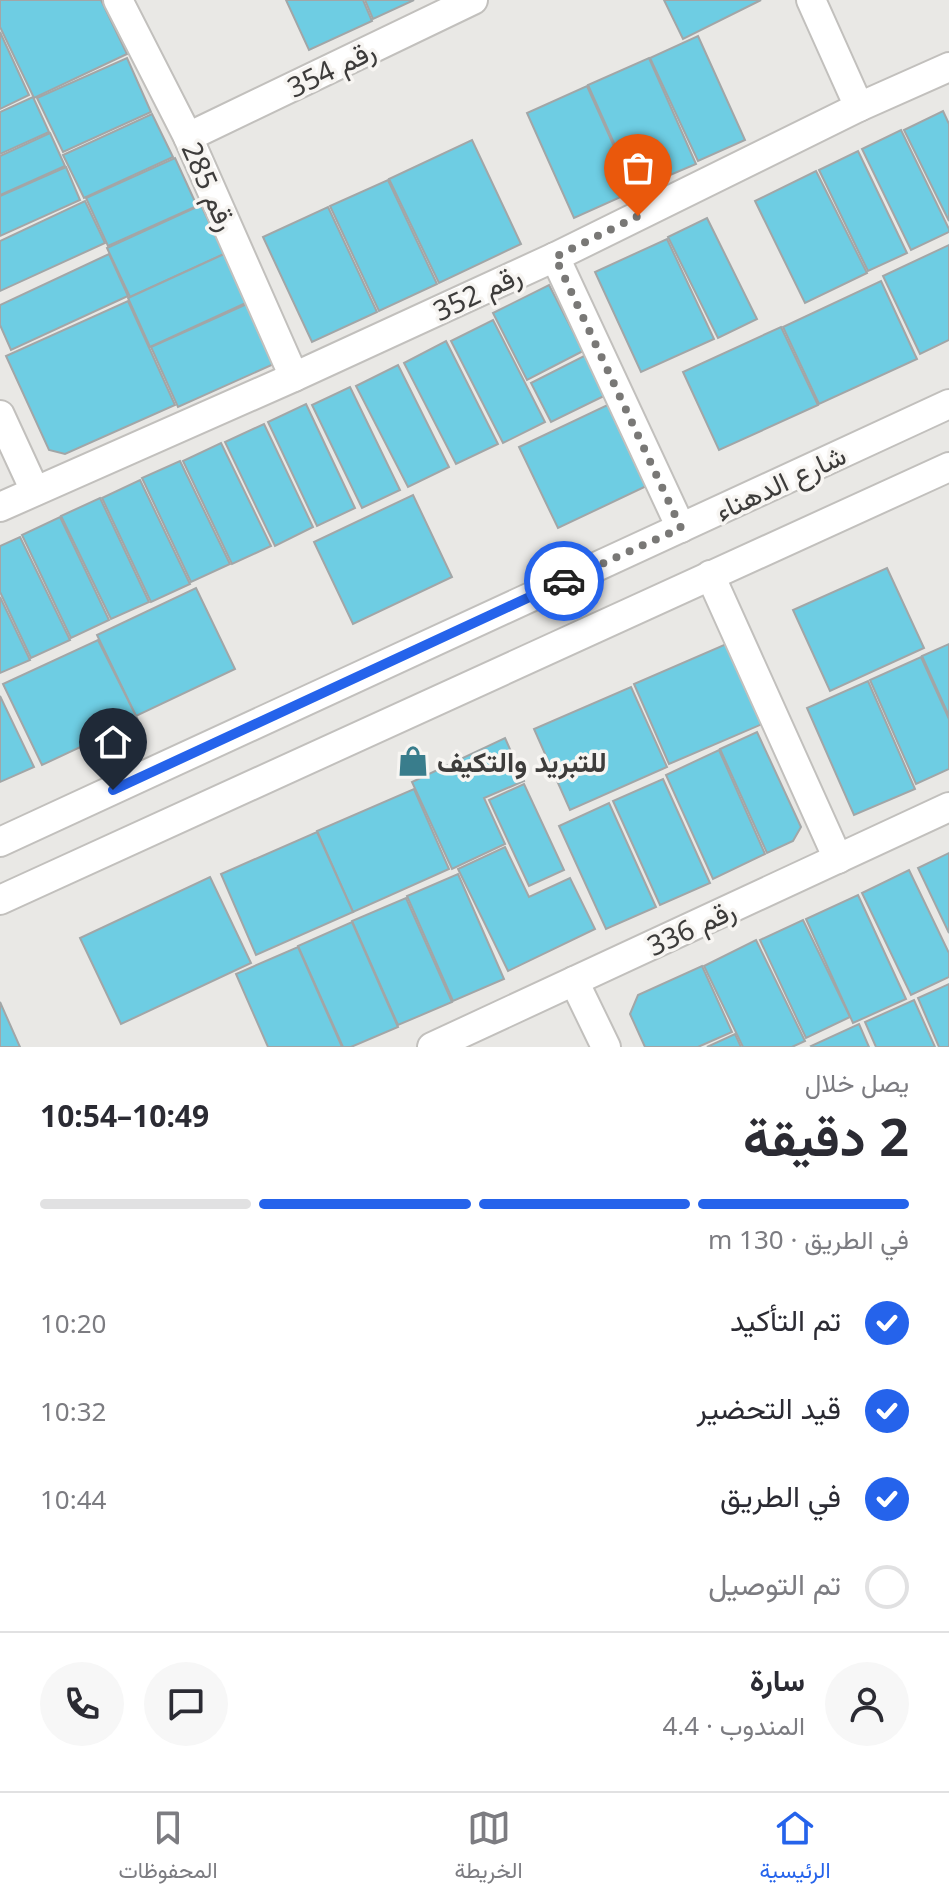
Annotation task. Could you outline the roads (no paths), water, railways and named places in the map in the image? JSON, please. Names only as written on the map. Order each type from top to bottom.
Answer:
[{"type":"street","name":"رقم 285","points":[[118,0],[188,137],[294,377]]},
{"type":"street","name":"رقم 354","points":[[188,137],[473,0]]},
{"type":"street","points":[[811,0],[859,107]]},
{"type":"street","name":"رقم 352","points":[[0,507],[555,257],[859,107],[949,67]]},
{"type":"street","points":[[555,257],[681,528]]},
{"type":"street","name":"شارع الدهناء","points":[[0,842],[949,404]]},
{"type":"street","points":[[0,415],[35,491]]},
{"type":"street","name":"شارع الدهناء","points":[[0,900],[949,467]]},
{"type":"street","points":[[710,575],[838,859]]},
{"type":"street","name":"رقم 336","points":[[432,1047],[949,807]]},
{"type":"street","points":[[574,981],[606,1047]]},
{"type":"place","name":"للتبرید والتکیف","points":[[413,761]]}]
